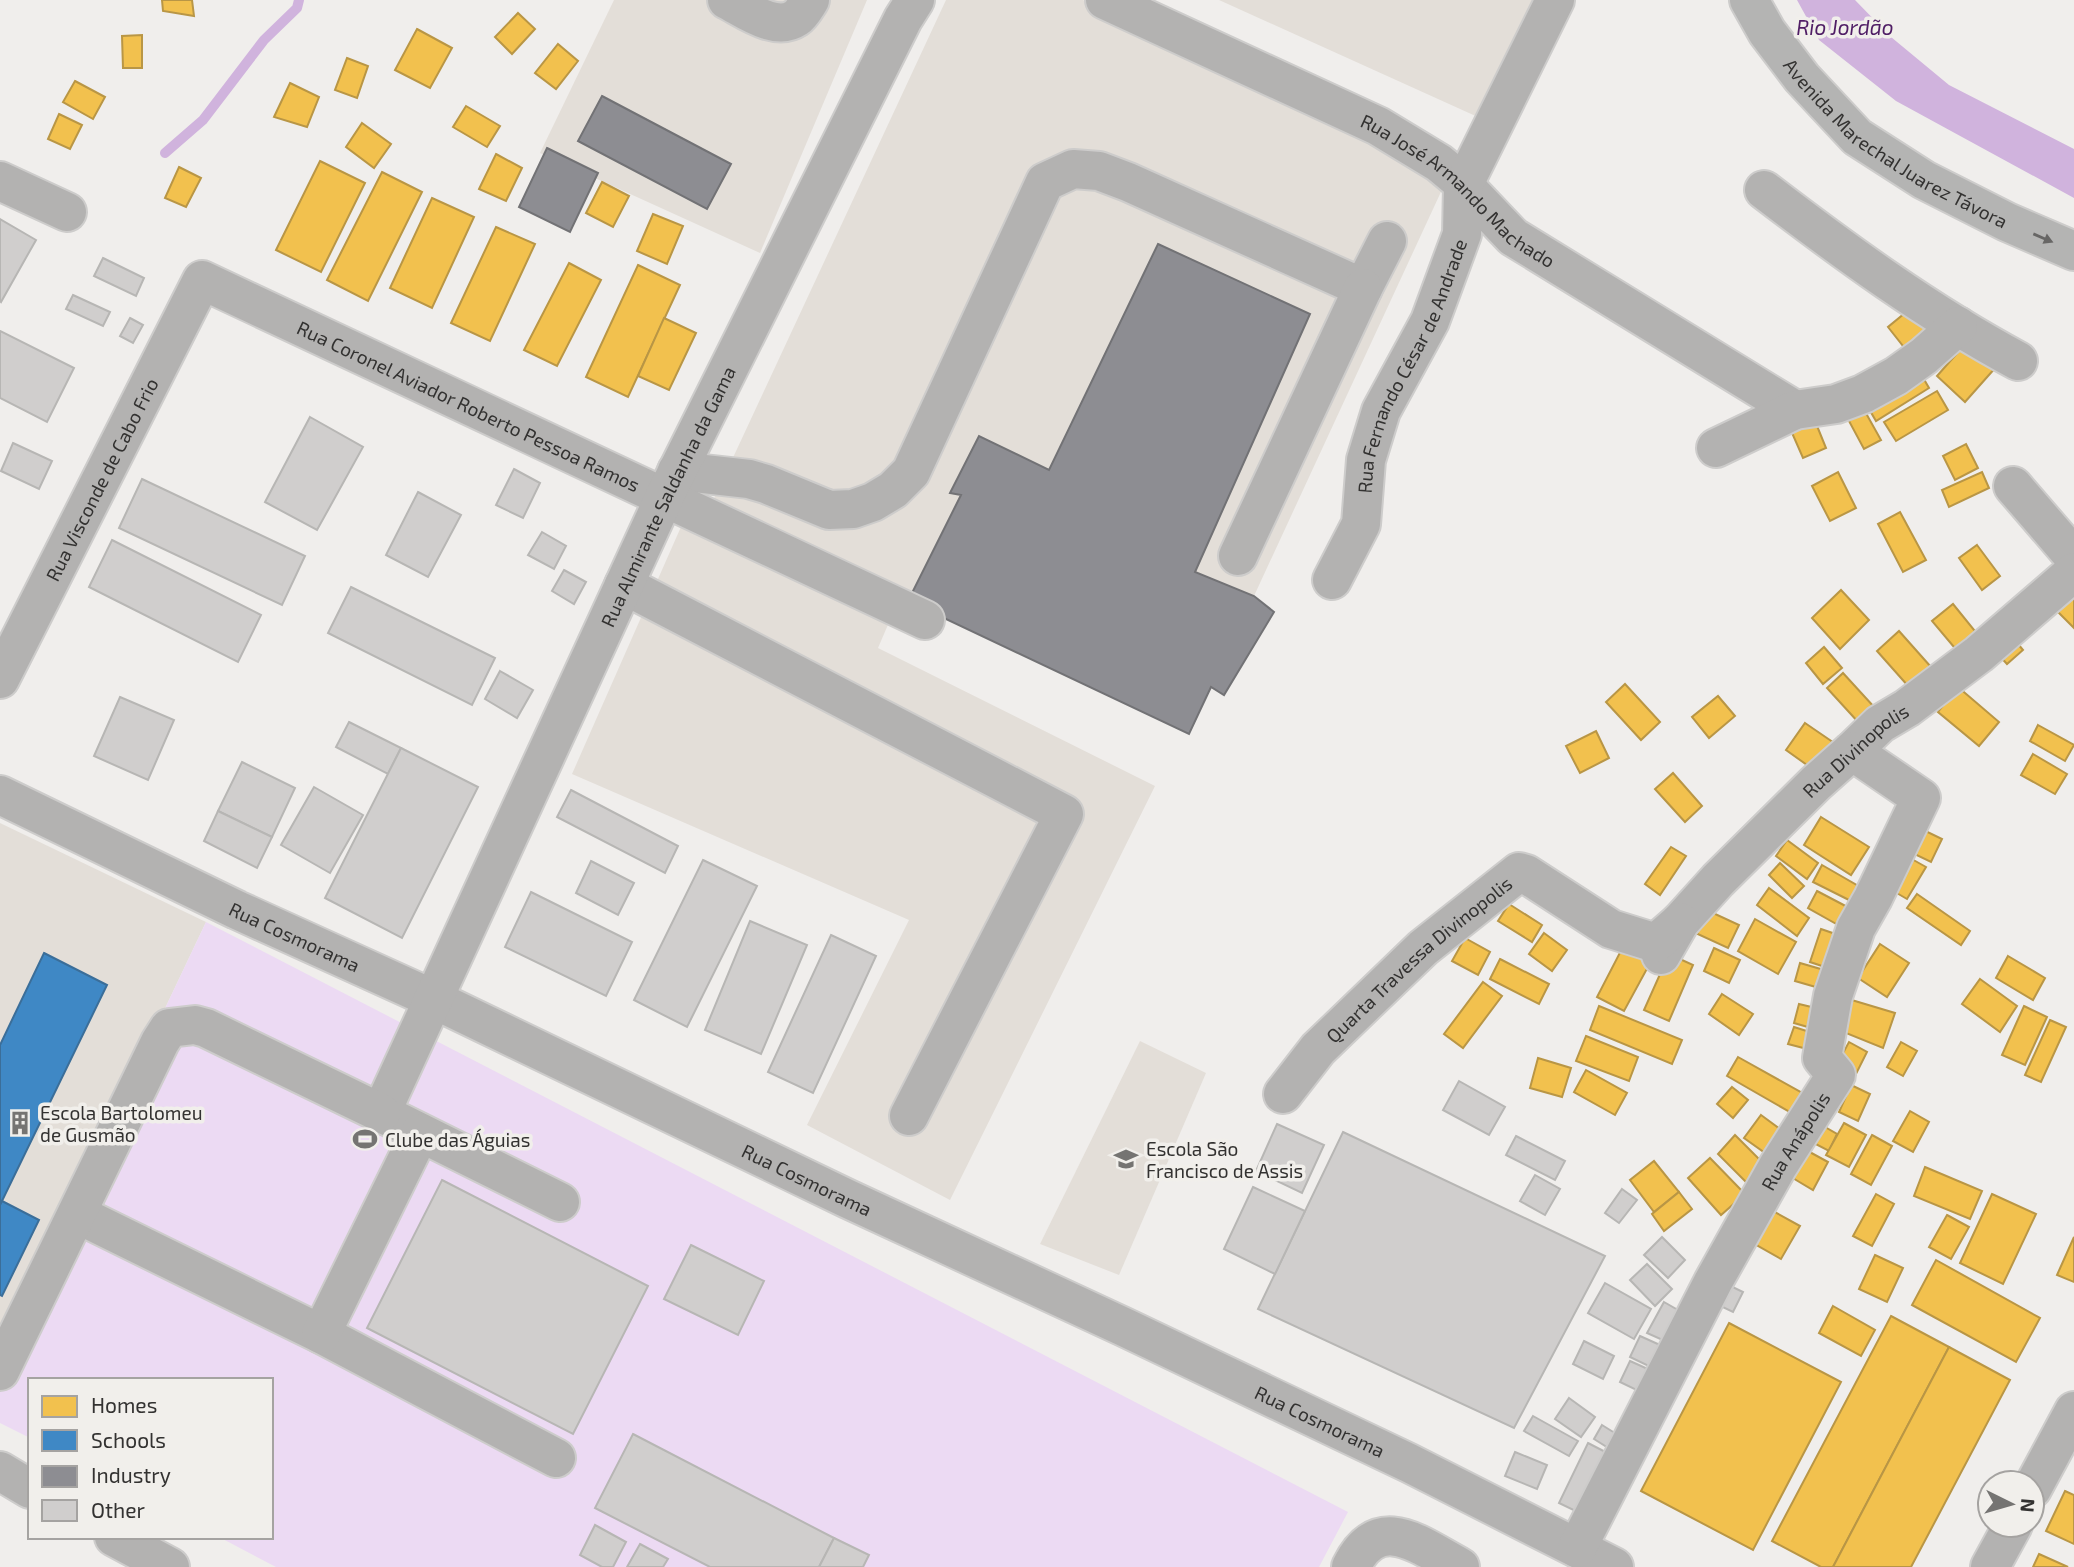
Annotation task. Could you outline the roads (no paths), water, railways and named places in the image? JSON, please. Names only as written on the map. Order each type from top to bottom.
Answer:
[{"type":"main road","name":"Avenida Marechal Juarez Távora","points":[[1749,0],[1768,32],[1802,78],[1857,137],[1924,180],[2007,222],[2074,251]]},
{"type":"street","points":[[727,0],[765,20],[788,22],[796,18],[810,0]]},
{"type":"street","name":"Rua Almirante Saldanha da Gama","points":[[381,1113],[671,483],[903,19],[915,0]]},
{"type":"street","name":"Rua José Armando Machado","points":[[1105,0],[1378,125],[1439,163],[1513,237],[1795,410]]},
{"type":"street","name":"Rua Fernando César de Andrade","points":[[1332,580],[1361,524],[1366,460],[1381,411],[1430,321],[1462,234],[1463,186],[1555,0]]},
{"type":"street","points":[[671,483],[748,478],[829,510],[853,509],[873,502],[893,490],[911,472],[1045,182],[1073,169],[1099,171],[1128,182],[1363,288]]},
{"type":"street","points":[[0,181],[67,212]]},
{"type":"street","points":[[1763,190],[1885,280],[2018,361]]},
{"type":"street","points":[[1238,556],[1387,241]]},
{"type":"street","name":"Rua Coronel Aviador Roberto Pessoa Ramos","points":[[202,280],[671,483],[925,620]]},
{"type":"street","name":"Rua Visconde de Cabo Frio","points":[[0,678],[202,280]]},
{"type":"street","points":[[1716,449],[1795,410],[1836,404],[1863,394],[1896,376],[1924,356],[1958,326]]},
{"type":"street","points":[[2013,486],[2074,557]]},
{"type":"street","name":"Rua Divinopolis","points":[[1661,955],[1680,922],[1807,791],[1880,724],[1908,708],[1979,654],[2074,572]]},
{"type":"street","points":[[624,585],[1064,814],[909,1116]]},
{"type":"street","name":"Rua Anápolis","points":[[1593,1559],[1720,1270],[1778,1167],[1836,1075],[1822,1058],[1833,996],[1856,928],[1921,798],[1852,751]]},
{"type":"street","name":"Rua Cosmorama","points":[[0,795],[237,910],[433,999],[848,1199],[1397,1458],[1593,1559]]},
{"type":"street","name":"Quarta Travessa Divinopolis","points":[[1283,1094],[1318,1049],[1423,948],[1519,872],[1611,929],[1656,943],[1680,922]]},
{"type":"street","points":[[0,1371],[169,1028],[195,1025],[206,1028],[560,1202]]},
{"type":"street","points":[[321,1334],[420,1133]]},
{"type":"street","points":[[77,1214],[321,1334],[556,1458]]},
{"type":"street","points":[[2043,1469],[2074,1411]]},
{"type":"street","points":[[0,1471],[28,1488]]},
{"type":"street","points":[[1351,1567],[1357,1556],[1374,1538],[1388,1536],[1406,1538],[1460,1567]]},
{"type":"street","points":[[118,1539],[165,1566]]},
{"type":"street","points":[[1990,1567],[2005,1539]]},
{"type":"water","name":"Rio Jordão","points":[[1797,0],[1855,0],[1891,37],[1949,85],[2074,149],[2074,198],[1896,101],[1819,40]]},
{"type":"waterway","points":[[165,153],[203,120],[264,40],[297,8],[299,0]]},
{"type":"place","name":"Escola Bartolomeu de Gusmão","points":[[20,1123]]},
{"type":"place","name":"Clube das Águias","points":[[365,1139]]},
{"type":"place","name":"Escola São Francisco de Assis","points":[[1126,1159]]}]
